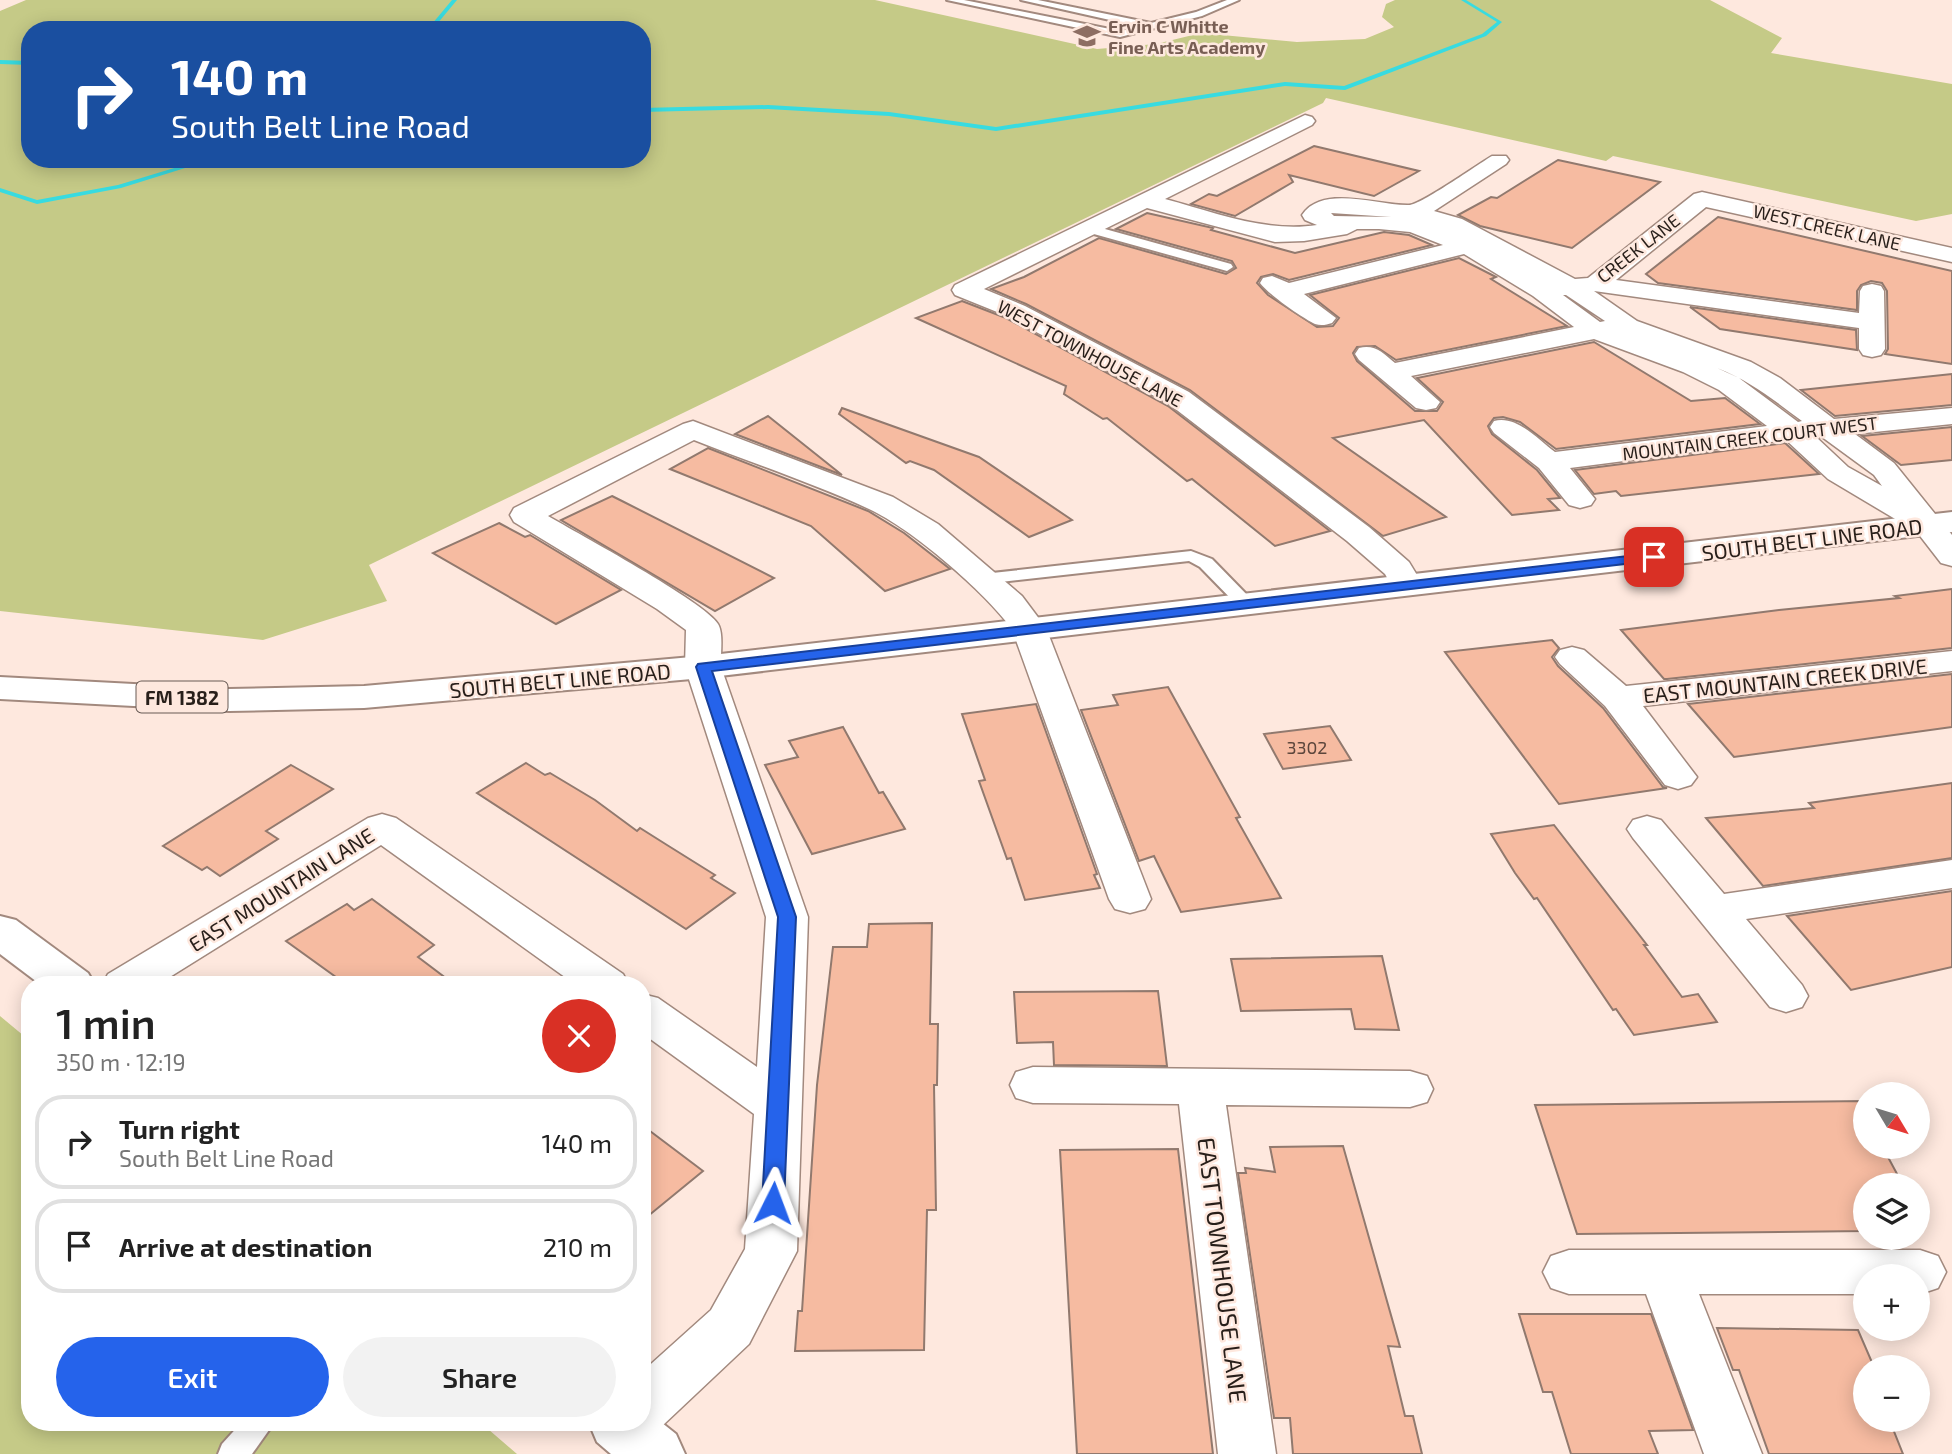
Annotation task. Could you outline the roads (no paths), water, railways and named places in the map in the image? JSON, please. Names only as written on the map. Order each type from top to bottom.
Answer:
[{"type":"main road","name":"SOUTH BELT LINE ROAD","points":[[0,688],[229,700],[364,697],[703,667],[1940,524]]},
{"type":"main road","points":[[0,931],[60,976]]},
{"type":"street","name":"WEST TOWNHOUSE LANE","points":[[1304,121],[964,290],[1016,311],[1179,398],[1357,534],[1398,569],[1407,585]]},
{"type":"street","points":[[1144,200],[1275,235],[1304,234],[1416,214],[1499,160]]},
{"type":"street","name":"WEST CREEK LANE","points":[[1702,199],[1952,255]]},
{"type":"street","name":"CREEK LANE","points":[[1583,285],[1702,199]]},
{"type":"street","points":[[1872,322],[1583,285],[1478,243],[1379,222],[1331,223],[1313,215],[1326,206],[1368,207],[1416,214],[1454,224],[1478,243],[1594,330],[1692,366],[1729,384],[1792,431],[1838,473],[1940,524]]},
{"type":"street","points":[[1323,318],[1277,287],[1478,243]]},
{"type":"street","points":[[1542,291],[1583,285]]},
{"type":"street","points":[[1583,285],[1628,326],[1742,368],[1770,384],[1829,427],[1884,469],[1940,524],[1952,556]]},
{"type":"street","points":[[1872,291],[1872,349]]},
{"type":"street","points":[[1391,372],[1594,330],[1628,326]]},
{"type":"street","points":[[1368,354],[1426,402]]},
{"type":"street","name":"MOUNTAIN CREEK COURT WEST","points":[[1549,462],[1792,431],[1952,416]]},
{"type":"street","points":[[1504,427],[1549,462],[1580,499]]},
{"type":"street","points":[[651,1408],[730,1327],[771,1251],[787,917],[703,667],[703,627],[669,602],[525,515],[693,430],[882,503],[927,531],[1010,603],[1029,628],[1130,899]]},
{"type":"street","name":"EAST MOUNTAIN CREEK DRIVE","points":[[1572,657],[1618,698],[1678,778]]},
{"type":"street","name":"EAST MOUNTAIN CREEK DRIVE","points":[[1618,698],[1952,662]]},
{"type":"street","name":"EAST MOUNTAIN LANE","points":[[139,976],[382,827],[594,976]]},
{"type":"street","points":[[1647,829],[1786,996]]},
{"type":"street","points":[[1714,910],[1952,874]]},
{"type":"street","points":[[651,1016],[778,1106]]},
{"type":"street","points":[[1033,1085],[1409,1089]]},
{"type":"street","name":"EAST TOWNHOUSE LANE","points":[[1200,1087],[1247,1454]]},
{"type":"street","points":[[1569,1272],[1853,1272]]},
{"type":"street","points":[[1664,1272],[1733,1454]]},
{"type":"lane","points":[[951,0],[1120,34],[1199,14],[1235,0]]},
{"type":"lane","points":[[1025,0],[1151,26]]},
{"type":"lane","points":[[1087,228],[1227,267]]},
{"type":"lane","points":[[983,579],[1191,556],[1206,563],[1246,604]]},
{"type":"lane","points":[[233,1454],[252,1431]]},
{"type":"waterway","points":[[437,21],[455,0]]},
{"type":"waterway","points":[[651,110],[768,107],[889,114],[996,129],[1285,84],[1345,88],[1484,35],[1500,22],[1463,0]]},
{"type":"waterway","points":[[0,62],[21,63]]},
{"type":"waterway","points":[[0,190],[37,202],[119,187],[181,168]]},
{"type":"place","name":"Ervin C Whitte Fine Arts Academy","points":[[1087,36]]}]
